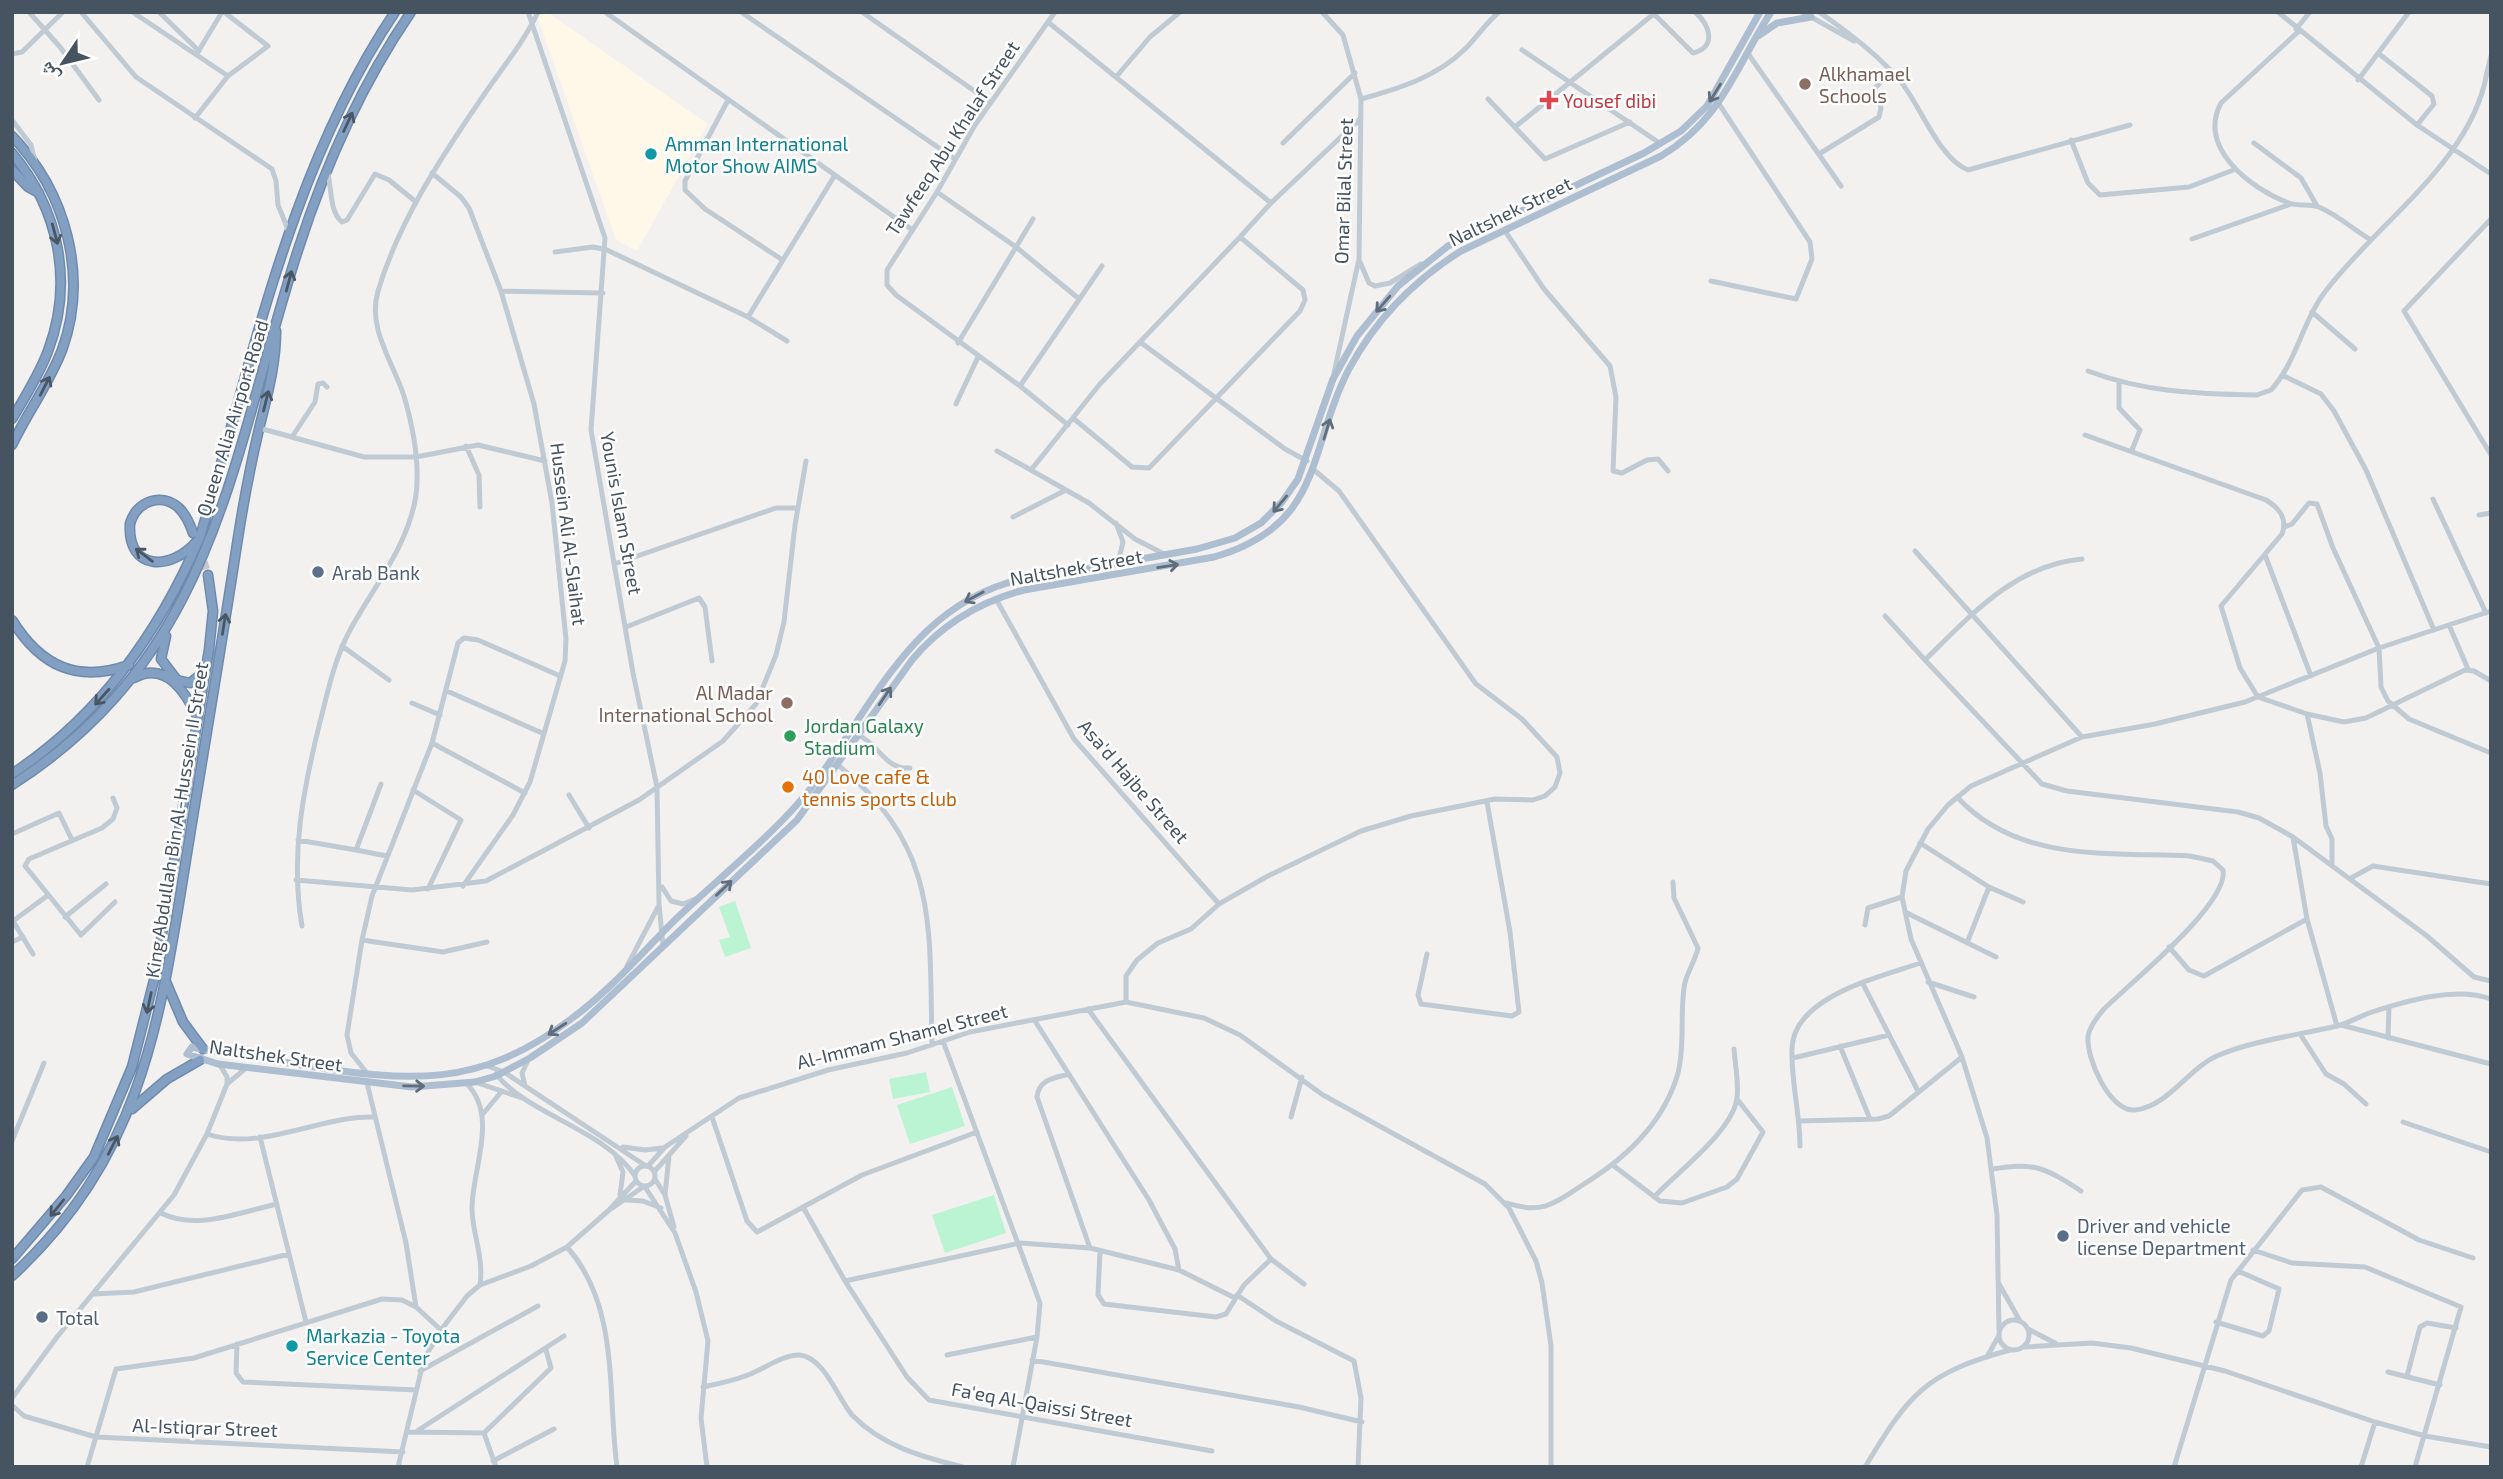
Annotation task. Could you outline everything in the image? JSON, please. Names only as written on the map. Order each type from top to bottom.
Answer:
[{"type":"highway","name":"Queen Alia Airport Road","points":[[12,774],[64,735],[130,664],[158,624],[197,535],[295,215],[348,89],[395,12]]},
{"type":"highway","name":"Queen Alia Airport Road","points":[[12,785],[74,739],[131,680],[171,623],[218,520],[276,331],[297,252],[321,185],[375,69],[411,12]]},
{"type":"highway","points":[[12,136],[36,165],[61,211],[71,253],[72,302],[64,344],[12,446]]},
{"type":"highway","points":[[12,153],[39,193],[53,226],[61,269],[60,306],[53,336],[41,366],[12,419]]},
{"type":"highway","points":[[12,170],[28,187],[39,193]]},
{"type":"highway","name":"King Abdullah Bin Al-Hussein II Street","points":[[12,1276],[41,1250],[78,1202],[110,1151],[128,1113],[147,1061],[166,981],[259,428],[272,377],[276,331]]},
{"type":"highway","points":[[53,336],[64,344]]},
{"type":"highway","points":[[153,500],[165,500],[183,512],[197,535],[179,557],[156,563],[144,558],[134,547],[130,524],[139,507],[153,500]]},
{"type":"highway","name":"King Abdullah Bin Al-Hussein II Street","points":[[12,1259],[60,1205],[94,1157],[132,1067],[155,976],[198,718],[212,618],[208,575]]},
{"type":"highway","points":[[12,620],[31,644],[67,669],[96,674],[130,664]]},
{"type":"highway","points":[[171,623],[161,650],[165,667],[177,680],[188,684],[205,671]]},
{"type":"highway","points":[[131,680],[149,671],[162,674],[186,695],[198,718]]},
{"type":"highway","points":[[166,981],[183,1022],[203,1049]]},
{"type":"highway","points":[[128,1113],[156,1086],[200,1060]]},
{"type":"main road","points":[[1750,29],[1753,12]]},
{"type":"main road","name":"Naltshek Street","points":[[1760,12],[1707,106],[1681,131],[1661,144],[1457,241],[1424,262],[1368,321],[1333,379],[1307,461],[1290,492],[1261,523],[1220,543],[992,588],[935,623],[910,646],[886,677],[802,799],[570,1021],[499,1069],[475,1082],[412,1087],[368,1079],[203,1049],[192,1046],[186,1051],[189,1057],[246,1068],[368,1079],[445,1076],[487,1066],[499,1069],[530,1058],[582,1023],[797,820],[920,650],[963,615],[996,598],[1047,585],[1197,561],[1252,541],[1289,510],[1314,470],[1345,379],[1384,316],[1436,267],[1461,251],[1675,148],[1701,127],[1719,104],[1771,12]]},
{"type":"main road","points":[[1755,38],[1777,23],[1811,17]]},
{"type":"main road","points":[[1099,567],[1100,577]]},
{"type":"street","points":[[29,12],[45,28],[99,100]]},
{"type":"street","points":[[12,54],[22,52],[63,12]]},
{"type":"street","points":[[81,12],[131,73],[272,169],[283,219],[289,232]]},
{"type":"street","points":[[159,12],[198,52],[228,76]]},
{"type":"street","points":[[195,118],[228,76],[268,46],[223,12],[198,52]]},
{"type":"street","name":"Younis Islam Street","points":[[528,12],[599,215],[607,250],[591,430],[625,627],[657,787],[659,904],[663,946]]},
{"type":"street","points":[[302,926],[296,880],[298,840],[307,775],[328,688],[342,646],[406,531],[416,493],[416,457],[403,396],[382,343],[376,310],[378,292],[416,202],[432,173],[538,12]]},
{"type":"street","points":[[606,12],[727,102],[911,229]]},
{"type":"street","points":[[741,12],[955,159]]},
{"type":"street","points":[[862,12],[990,102]]},
{"type":"street","name":"Tawfeeq Abu Khalaf Street","points":[[958,343],[887,285],[887,270],[990,102],[1055,12]]},
{"type":"street","points":[[1116,77],[1150,37],[1180,12]]},
{"type":"street","name":"Omar Bilal Street","points":[[1322,12],[1343,35],[1361,99],[1359,259],[1333,379]]},
{"type":"street","points":[[1487,12],[1491,19]]},
{"type":"street","points":[[1361,99],[1398,89],[1441,68],[1464,50],[1499,12]]},
{"type":"street","points":[[1516,127],[1572,85],[1655,13],[1693,53],[1702,49],[1709,33],[1709,25],[1695,12]]},
{"type":"street","points":[[1802,12],[1856,42]]},
{"type":"street","points":[[1819,12],[1891,72],[1951,159],[1968,170],[2071,139],[2130,125]]},
{"type":"street","points":[[2278,12],[2358,80],[2417,125],[2491,174]]},
{"type":"street","points":[[2291,204],[2236,169],[2221,152],[2216,129],[2217,110],[2297,30],[2310,12]]},
{"type":"street","points":[[2358,80],[2409,12]]},
{"type":"street","points":[[134,13],[198,52]]},
{"type":"street","points":[[1048,22],[1271,203]]},
{"type":"street","points":[[1522,50],[1661,144]]},
{"type":"street","points":[[1747,52],[1842,186]]},
{"type":"street","points":[[2378,53],[2432,96],[2434,104],[2417,125]]},
{"type":"street","points":[[2088,370],[2119,383],[2148,390],[2257,395],[2271,390],[2282,375],[2312,312],[2327,289],[2451,149],[2476,114],[2489,73],[2491,56]]},
{"type":"street","points":[[1819,154],[1878,117],[1881,108],[1875,87],[1891,72]]},
{"type":"street","points":[[1283,143],[1355,73]]},
{"type":"street","points":[[1488,99],[1547,159],[1630,122]]},
{"type":"street","points":[[727,102],[685,181],[685,190],[705,209],[781,259]]},
{"type":"street","points":[[1711,281],[1796,299],[1812,259],[1810,242],[1719,104]]},
{"type":"street","points":[[1031,470],[1140,342],[1271,203],[1361,118]]},
{"type":"street","points":[[12,120],[31,145],[36,165]]},
{"type":"street","points":[[2071,139],[2088,183],[2100,195],[2189,187],[2236,169]]},
{"type":"street","points":[[2254,143],[2301,178],[2317,206]]},
{"type":"street","points":[[327,170],[332,187],[334,214],[342,223],[375,174],[389,180],[416,202]]},
{"type":"street","name":"Hussein Ali Al-Slaihat","points":[[432,173],[461,197],[469,208],[501,291],[527,377],[545,461],[566,615],[565,661],[558,675],[542,733],[540,755],[525,793],[463,886]]},
{"type":"street","points":[[748,317],[781,259],[835,175]]},
{"type":"street","points":[[321,185],[332,187]]},
{"type":"street","points":[[937,192],[1016,247],[1078,298]]},
{"type":"street","points":[[2192,239],[2291,204],[2317,206],[2371,240]]},
{"type":"street","points":[[283,219],[295,215]]},
{"type":"street","points":[[1033,219],[958,343],[1020,386],[1068,425]]},
{"type":"street","points":[[2491,219],[2404,311],[2491,455]]},
{"type":"street","points":[[1505,231],[1544,289],[1609,366],[1616,397],[1613,471],[1622,473],[1653,459],[1661,460],[1668,471]]},
{"type":"street","points":[[1073,418],[1132,467],[1144,470],[1160,459],[1300,312],[1305,300],[1299,286],[1240,237]]},
{"type":"street","points":[[555,252],[593,247],[607,250],[748,317],[787,341]]},
{"type":"street","points":[[1359,259],[1364,275],[1375,286],[1390,283],[1424,262]]},
{"type":"street","points":[[1020,386],[1102,266]]},
{"type":"street","points":[[501,291],[603,293]]},
{"type":"street","points":[[2312,312],[2355,349]]},
{"type":"street","points":[[1140,342],[1217,400],[1307,461]]},
{"type":"street","points":[[956,404],[978,357]]},
{"type":"street","points":[[2282,375],[2321,394],[2334,411],[2366,470],[2434,630]]},
{"type":"street","points":[[292,437],[315,402],[318,384],[323,383],[327,387]]},
{"type":"street","points":[[2119,383],[2119,408],[2140,429],[2132,450]]},
{"type":"street","points":[[259,428],[361,457],[416,457],[466,446],[482,446],[545,461]]},
{"type":"street","points":[[2085,435],[2269,502],[2280,512],[2284,527]]},
{"type":"street","points":[[466,446],[479,475],[480,507]]},
{"type":"street","points":[[997,451],[1114,520],[1135,539],[1165,554]]},
{"type":"street","points":[[296,880],[428,889],[486,881],[589,828],[657,787],[723,741],[756,704],[770,674],[784,622],[806,461]]},
{"type":"street","points":[[1126,1002],[1125,981],[1131,966],[1158,943],[1191,929],[1219,904],[1266,877],[1356,833],[1411,816],[1495,799],[1533,800],[1545,796],[1558,780],[1560,767],[1557,757],[1522,719],[1476,684],[1339,491],[1314,470]]},
{"type":"street","points":[[1013,517],[1066,490]]},
{"type":"street","points":[[2010,1350],[2002,1346],[1998,1334],[1999,1284],[1993,1169],[1987,1138],[1962,1057],[1920,963],[1902,897],[1906,871],[1928,828],[1957,797],[1985,778],[2022,765],[2081,737],[2155,724],[2258,697],[2379,648],[2488,612],[2434,499]]},
{"type":"street","points":[[2468,670],[2392,707],[2350,722],[2307,714],[2258,697],[2239,668],[2220,609],[2223,601],[2265,555],[2284,527],[2292,524],[2309,503],[2317,504],[2333,548],[2379,648],[2381,687],[2392,707],[2409,719],[2491,753]]},
{"type":"street","points":[[614,564],[776,509],[798,508]]},
{"type":"street","points":[[2479,515],[2491,513]]},
{"type":"street","points":[[1114,520],[1123,540],[1118,564]]},
{"type":"street","points":[[1915,551],[2081,737]]},
{"type":"street","points":[[2265,555],[2311,676]]},
{"type":"street","points":[[1924,660],[1971,616],[2019,578],[2053,564],[2082,559]]},
{"type":"street","points":[[625,627],[699,598],[705,607],[712,661]]},
{"type":"street","name":"Asa'd Hajbe Street","points":[[996,598],[1074,739],[1219,904]]},
{"type":"street","points":[[1885,616],[2042,784],[2050,788],[2245,813],[2293,837],[2427,936],[2476,978],[2491,981]]},
{"type":"street","points":[[2449,625],[2468,670],[2491,681]]},
{"type":"street","points":[[416,1307],[406,1243],[373,1116],[368,1079],[351,1053],[347,1035],[362,940],[375,887],[432,743],[456,646],[461,638],[478,640],[558,675]]},
{"type":"street","points":[[342,646],[389,680]]},
{"type":"street","points":[[447,691],[542,733]]},
{"type":"street","points":[[412,702],[440,715]]},
{"type":"street","points":[[2307,714],[2320,773],[2326,826],[2332,839],[2332,865]]},
{"type":"street","points":[[859,735],[866,738],[891,764],[910,768]]},
{"type":"street","points":[[432,743],[525,793]]},
{"type":"street","points":[[838,765],[886,813],[905,839],[915,865],[928,924],[932,1045]]},
{"type":"street","points":[[356,850],[381,784]]},
{"type":"street","points":[[413,790],[461,820],[428,889]]},
{"type":"street","points":[[569,795],[589,828]]},
{"type":"street","points":[[113,797],[117,808],[110,822],[25,863],[26,870],[83,935],[116,902]]},
{"type":"street","points":[[1957,797],[1998,830],[2042,848],[2190,856],[2217,863],[2224,877],[2213,903],[2104,1009],[2089,1033],[2090,1051],[2105,1088],[2117,1106],[2132,1110],[2147,1107],[2219,1054],[2339,1026],[2389,1007],[2475,993],[2491,999]]},
{"type":"street","points":[[1427,954],[1418,998],[1421,1004],[1512,1016],[1519,1013],[1510,932],[1487,802]]},
{"type":"street","points":[[12,834],[59,813],[72,840]]},
{"type":"street","points":[[2293,837],[2307,919],[2339,1026]]},
{"type":"street","points":[[298,840],[387,856]]},
{"type":"street","points":[[1920,843],[1989,887],[2023,902]]},
{"type":"street","points":[[2351,878],[2373,866],[2491,884]]},
{"type":"street","points":[[660,881],[665,895],[671,901],[682,904],[698,898]]},
{"type":"street","points":[[1504,1202],[1537,1210],[1554,1203],[1614,1166],[1643,1138],[1665,1105],[1678,1073],[1684,987],[1698,948],[1674,898],[1673,882]]},
{"type":"street","points":[[65,917],[106,884]]},
{"type":"street","points":[[1967,943],[1989,887]]},
{"type":"street","points":[[33,954],[13,920],[47,896]]},
{"type":"street","points":[[1865,925],[1868,908],[1902,897]]},
{"type":"street","points":[[624,972],[659,904]]},
{"type":"street","points":[[1905,912],[1996,957]]},
{"type":"street","points":[[2169,947],[2189,970],[2204,976],[2307,919]]},
{"type":"street","points":[[12,942],[23,937]]},
{"type":"street","points":[[362,940],[443,952],[487,942]]},
{"type":"street","points":[[1800,1146],[1793,1058],[1795,1031],[1807,1015],[1832,996],[1920,963]]},
{"type":"street","points":[[2475,993],[2476,978]]},
{"type":"street","points":[[1928,982],[1974,997]]},
{"type":"street","points":[[1863,984],[1918,1091]]},
{"type":"street","name":"Al-Immam Shamel Street","points":[[647,1166],[665,1147],[748,1094],[828,1070],[932,1045],[970,1032],[1126,1002],[1214,1021],[1302,1077],[1323,1095],[1485,1184],[1504,1202]]},
{"type":"street","points":[[2388,1038],[2389,1007]]},
{"type":"street","points":[[1088,1009],[1272,1259],[1304,1284]]},
{"type":"street","points":[[1035,1021],[1166,1229],[1179,1270]]},
{"type":"street","points":[[2339,1026],[2491,1064]]},
{"type":"street","points":[[2300,1034],[2326,1074],[2347,1086],[2366,1104]]},
{"type":"street","points":[[1793,1058],[1889,1035]]},
{"type":"street","points":[[943,1041],[1040,1303],[1024,1416],[1013,1467]]},
{"type":"street","points":[[1840,1046],[1870,1119]]},
{"type":"street","points":[[1654,1197],[1709,1143],[1730,1115],[1737,1099],[1734,1049]]},
{"type":"street","points":[[1800,1121],[1889,1116],[1962,1057]]},
{"type":"street","points":[[527,1089],[522,1073],[530,1058]]},
{"type":"street","points":[[12,1141],[44,1063]]},
{"type":"street","points":[[218,1064],[224,1069],[227,1084]]},
{"type":"street","points":[[12,1398],[57,1336],[161,1213],[207,1133],[227,1084],[246,1068]]},
{"type":"street","points":[[499,1069],[620,1146],[654,1172],[655,1179],[665,1195],[696,1292],[708,1341],[701,1418],[706,1467]]},
{"type":"street","points":[[499,1069],[531,1101]]},
{"type":"street","points":[[1069,1074],[1044,1082],[1038,1088],[1037,1097],[1090,1248]]},
{"type":"street","points":[[1291,1117],[1302,1077]]},
{"type":"street","points":[[475,1082],[531,1101],[613,1151],[661,1208],[675,1233]]},
{"type":"street","points":[[466,1083],[476,1095],[482,1115],[472,1213],[483,1263],[480,1285]]},
{"type":"street","points":[[482,1115],[502,1091]]},
{"type":"street","points":[[1614,1166],[1660,1201],[1682,1203],[1727,1187],[1737,1179],[1763,1132],[1737,1099]]},
{"type":"street","points":[[207,1133],[234,1139],[260,1137],[350,1118],[373,1116]]},
{"type":"street","points":[[712,1117],[751,1229],[764,1230],[862,1175],[977,1132]]},
{"type":"street","points":[[2403,1122],[2491,1152]]},
{"type":"street","name":"Al-Immam Shamel Street","points":[[654,1172],[686,1136]]},
{"type":"street","points":[[260,1137],[306,1322]]},
{"type":"street","points":[[620,1146],[645,1150],[665,1147]]},
{"type":"street","points":[[613,1151],[623,1172],[622,1198]]},
{"type":"street","points":[[665,1195],[669,1154]]},
{"type":"street","points":[[1993,1169],[2014,1164],[2036,1166],[2081,1191]]},
{"type":"street","points":[[398,1467],[412,1432],[420,1371],[440,1329],[467,1296],[480,1285],[531,1266],[567,1247],[622,1198],[638,1168],[647,1166]]},
{"type":"street","points":[[622,1198],[655,1179]]},
{"type":"street","points":[[2174,1467],[2227,1290],[2253,1250],[2300,1192],[2316,1186],[2419,1240],[2473,1258]]},
{"type":"street","points":[[622,1198],[643,1200],[661,1208]]},
{"type":"street","points":[[1504,1202],[1522,1230],[1542,1283],[1550,1346],[1551,1467]]},
{"type":"street","points":[[161,1213],[174,1220],[203,1220],[276,1204]]},
{"type":"street","name":"Fa'eq Al-Qaissi Street","points":[[803,1207],[845,1281],[907,1377],[923,1396],[935,1401],[1212,1451]]},
{"type":"street","points":[[845,1281],[1020,1243],[1090,1248],[1179,1270],[1236,1296],[1276,1321],[1350,1357],[1358,1370],[1362,1422],[1358,1467]]},
{"type":"street","points":[[567,1247],[590,1278],[602,1310],[616,1465],[609,1467]]},
{"type":"street","points":[[2253,1250],[2292,1263],[2369,1268],[2456,1302],[2461,1311],[2416,1467]]},
{"type":"street","points":[[1100,1251],[1098,1295],[1101,1302],[1108,1306],[1216,1317],[1226,1314],[1236,1296],[1272,1259]]},
{"type":"street","points":[[93,1294],[134,1292],[289,1254]]},
{"type":"street","points":[[2216,1322],[2263,1336],[2269,1331],[2279,1289],[2238,1271]]},
{"type":"street","points":[[1999,1284],[2028,1329],[2058,1345]]},
{"type":"street","points":[[87,1467],[116,1369],[168,1364],[382,1299],[402,1300],[416,1307],[440,1329]]},
{"type":"street","points":[[420,1371],[538,1306]]},
{"type":"street","points":[[1987,1357],[2004,1323],[2021,1321]]},
{"type":"street","points":[[2407,1376],[2420,1326],[2427,1323],[2456,1328]]},
{"type":"street","points":[[2024,1347],[2028,1342],[2028,1329]]},
{"type":"street","points":[[412,1432],[546,1350],[564,1336]]},
{"type":"street","points":[[947,1355],[1037,1337]]},
{"type":"street","points":[[237,1344],[236,1373],[243,1382],[416,1390]]},
{"type":"street","points":[[1865,1467],[1898,1413],[1914,1395],[1931,1382],[1987,1357],[2010,1350],[2058,1345],[2121,1346],[2203,1367],[2425,1436],[2491,1447]]},
{"type":"street","points":[[412,1432],[484,1433],[551,1368],[546,1350]]},
{"type":"street","points":[[703,1387],[747,1376],[793,1356],[804,1356],[815,1363],[847,1408],[867,1428],[913,1454],[963,1467]]},
{"type":"street","points":[[1032,1360],[1299,1407],[1362,1422]]},
{"type":"street","points":[[2388,1372],[2440,1385]]},
{"type":"street","name":"Al-Istiqrar Street","points":[[12,1405],[30,1418],[96,1437],[403,1452]]},
{"type":"street","points":[[2361,1467],[2375,1422]]},
{"type":"street","points":[[484,1433],[494,1464],[554,1429]]},
{"type":"shaded area","points":[[547,12],[708,124],[637,251],[616,240],[537,16]]},
{"type":"green space","points":[[735,901],[751,948],[725,957],[719,940],[730,937],[719,907]]},
{"type":"green space","points":[[926,1072],[930,1092],[893,1099],[889,1079]]},
{"type":"green space","points":[[952,1087],[965,1126],[910,1144],[897,1105]]},
{"type":"green space","points":[[994,1195],[1006,1233],[945,1253],[932,1215]]},
{"type":"tunnel","points":[[196,539],[208,575]]},
{"type":"place","name":"Alkhamael Schools","points":[[1805,84]]},
{"type":"place","name":"Yousef dibi","points":[[1549,100]]},
{"type":"place","name":"Amman International Motor Show AIMS","points":[[651,154]]},
{"type":"place","name":"Arab Bank","points":[[318,572]]},
{"type":"place","name":"Al Madar International School","points":[[787,703]]},
{"type":"place","name":"Jordan Galaxy Stadium","points":[[790,736]]},
{"type":"place","name":"40 Love cafe & tennis sports club","points":[[788,787]]},
{"type":"place","name":"Driver and vehicle license Department","points":[[2063,1236]]},
{"type":"place","name":"Total","points":[[42,1317]]},
{"type":"place","name":"Markazia - Toyota Service Center","points":[[292,1346]]}]
